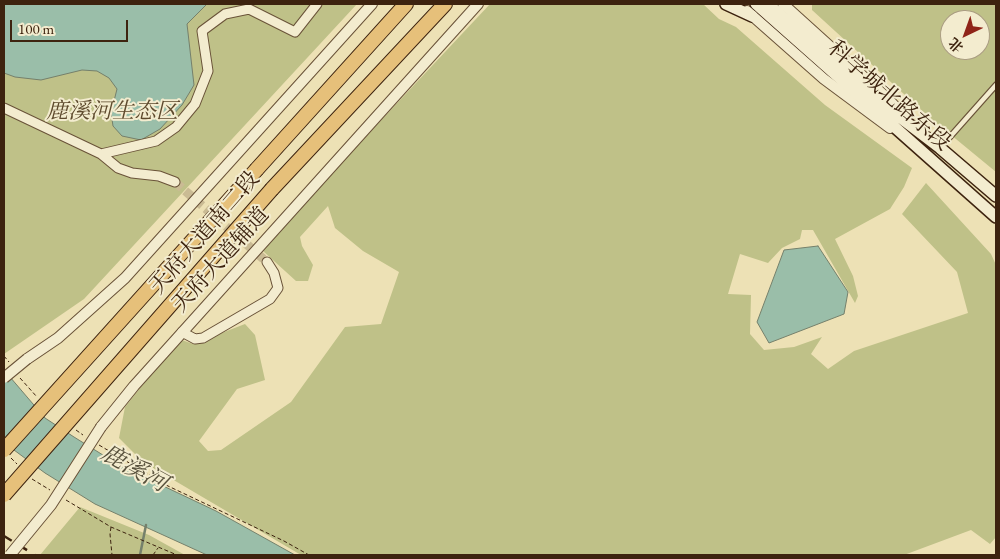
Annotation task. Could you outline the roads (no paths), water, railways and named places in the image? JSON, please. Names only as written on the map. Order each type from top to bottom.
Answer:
[{"type":"highway","name":"天府大道南二段","points":[[4,450],[406,4]]},
{"type":"highway","name":"天府大道南二段","points":[[4,495],[272,188],[445,4]]},
{"type":"main road","points":[[726,4],[752,16]]},
{"type":"main road","name":"科学城北路东段","points":[[756,4],[996,217]]},
{"type":"main road","name":"科学城北路东段","points":[[768,4],[825,56],[940,148],[996,196]]},
{"type":"street","points":[[101,154],[156,141],[176,127],[195,104],[208,71],[202,32],[224,14],[249,9],[295,32],[317,4]]},
{"type":"street","points":[[4,378],[79,321],[125,278],[372,4]]},
{"type":"street","name":"天府大道辅道","points":[[10,555],[51,505],[101,427],[134,386],[478,4]]},
{"type":"street","points":[[738,4],[824,79],[877,120],[904,137]]},
{"type":"street","points":[[783,4],[888,99],[921,134]]},
{"type":"street","points":[[4,108],[101,154],[118,168],[132,173],[159,176],[175,182]]},
{"type":"street","points":[[182,332],[195,339],[203,338],[270,299],[278,288],[274,272],[267,262]]},
{"type":"lane","points":[[940,148],[996,85]]},
{"type":"waterway","points":[[140,555],[146,525]]},
{"type":"tunnel","points":[[175,182],[267,262]]},
{"type":"railway","points":[[4,536],[35,555]]},
{"type":"park label","name":"鹿溪河生态区","points":[[112,112]]},
{"type":"water label","name":"鹿溪河","points":[[134,469]]}]
